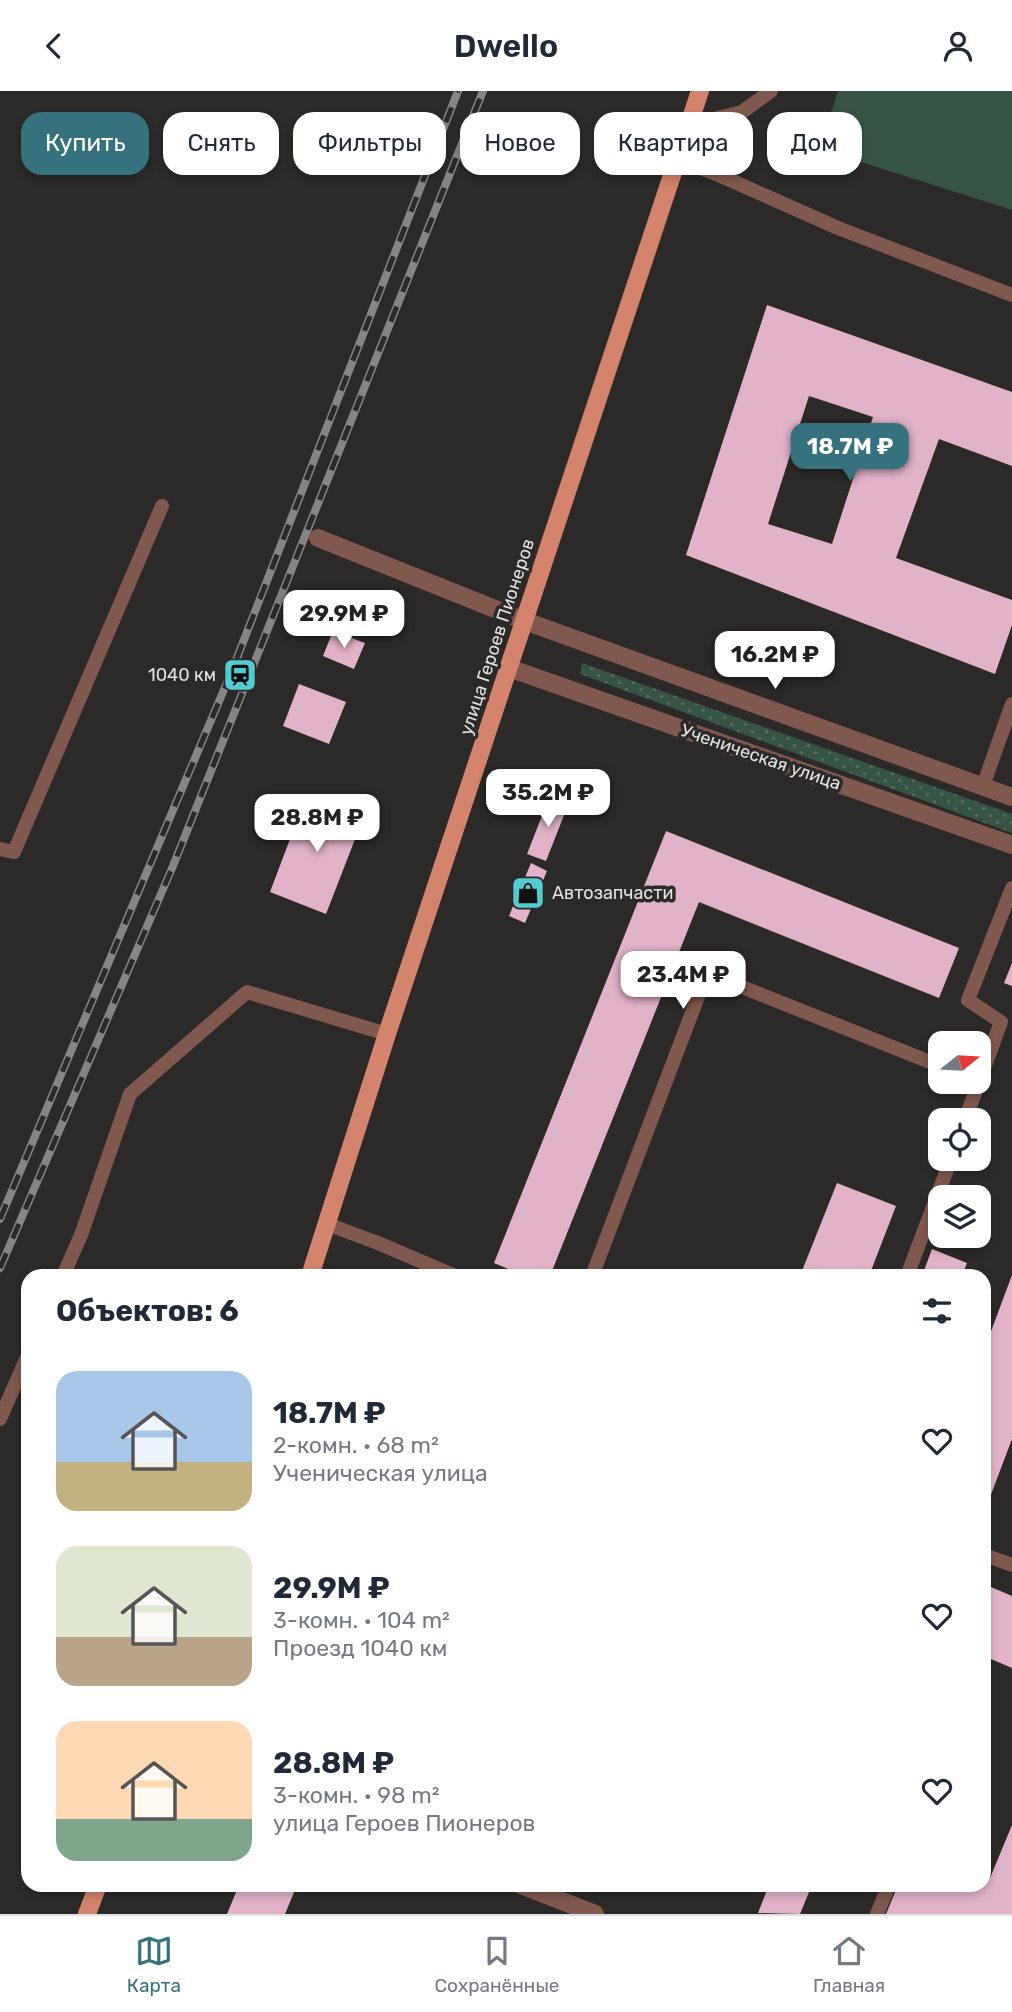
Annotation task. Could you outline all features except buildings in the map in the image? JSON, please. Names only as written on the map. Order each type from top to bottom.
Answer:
[{"type":"main road","name":"улица Героев Пионеров","points":[[693,112],[700,91]]},
{"type":"main road","name":"улица Героев Пионеров","points":[[312,1269],[387,1034],[672,175]]},
{"type":"main road","points":[[87,1914],[95,1892]]},
{"type":"street","points":[[318,538],[525,621],[1012,797]]},
{"type":"street","name":"Ученическая улица","points":[[509,668],[1012,845]]},
{"type":"street","points":[[540,1892],[595,1914]]},
{"type":"lane","points":[[742,112],[771,91]]},
{"type":"lane","points":[[719,175],[838,228],[1012,295]]},
{"type":"lane","points":[[0,849],[14,852],[162,506]]},
{"type":"lane","points":[[983,786],[1012,704]]},
{"type":"lane","points":[[991,1057],[1007,1025],[968,1000],[1012,888]]},
{"type":"lane","points":[[595,1269],[707,973],[928,1061]]},
{"type":"lane","points":[[66,1269],[81,1235],[130,1094],[247,992],[387,1034]]},
{"type":"lane","points":[[910,1269],[946,1171]]},
{"type":"lane","points":[[327,1224],[439,1269]]},
{"type":"lane","points":[[0,1419],[21,1371]]},
{"type":"lane","points":[[991,1558],[1012,1565]]},
{"type":"lane","points":[[877,1914],[886,1892]]},
{"type":"green space","points":[[838,91],[1012,91],[1012,210],[862,162],[862,112],[831,112]]},
{"type":"green space","points":[[582,663],[1012,814],[1012,833],[580,674]]},
{"type":"railway","points":[[0,1219],[231,673],[458,91]]},
{"type":"railway","points":[[0,1268],[173,866],[483,91]]},
{"type":"place","name":"1040 км","points":[[240,675]]},
{"type":"place","name":"Автозапчасти","points":[[528,893]]}]
